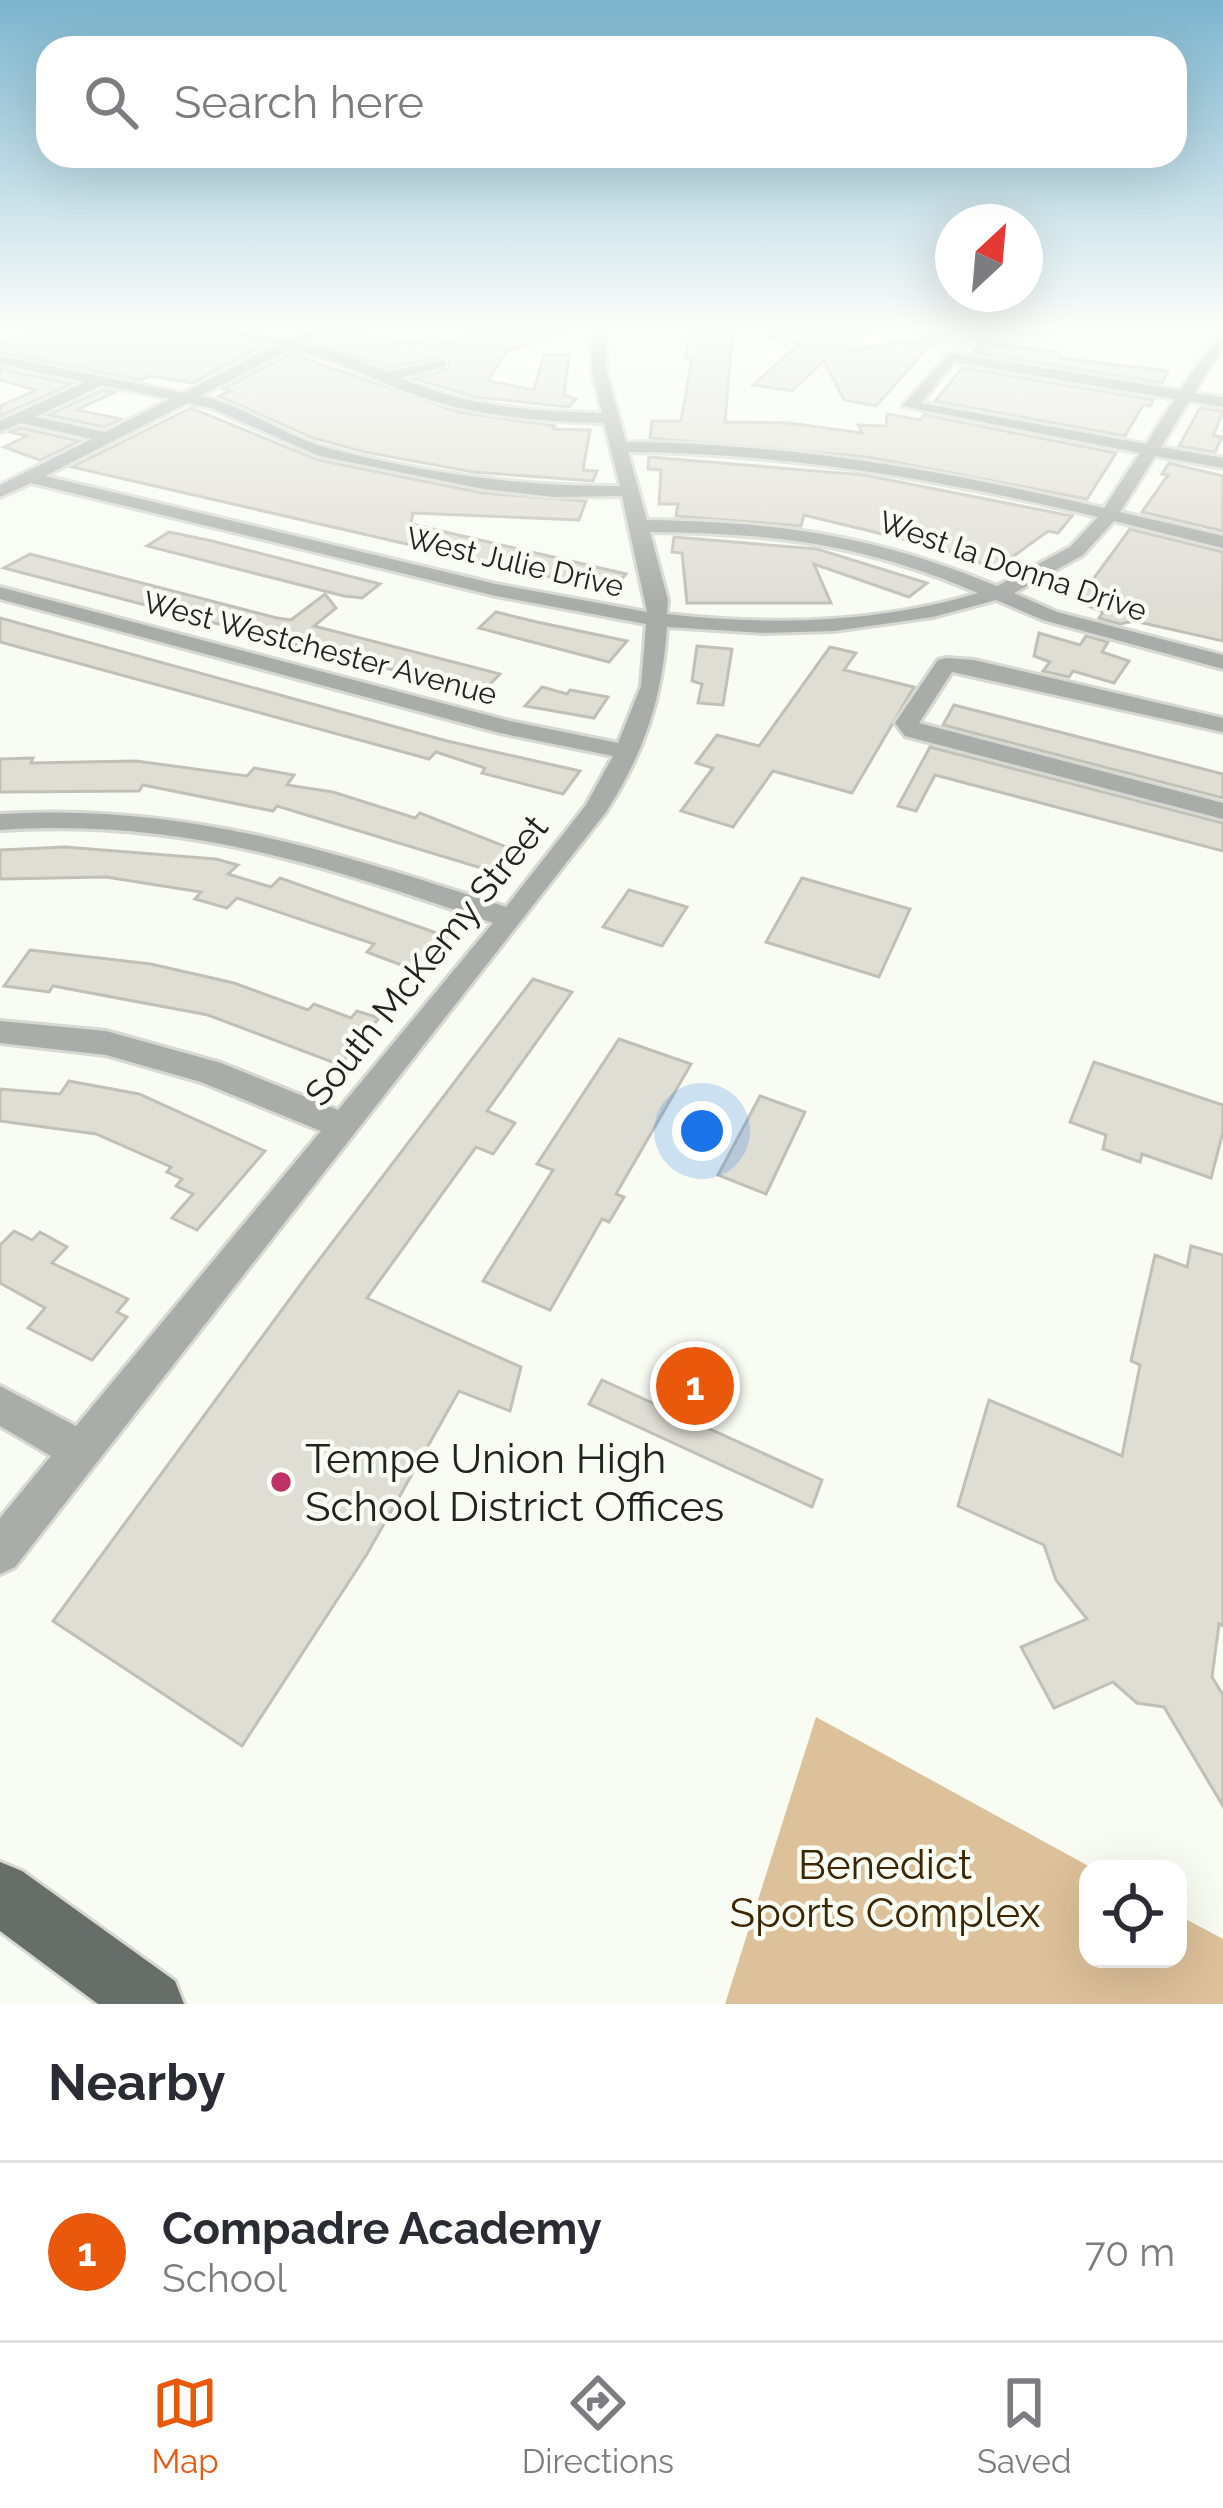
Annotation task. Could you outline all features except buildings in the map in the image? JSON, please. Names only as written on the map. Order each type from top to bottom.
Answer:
[{"type":"main road","points":[[0,1893],[152,2004]]},
{"type":"street","points":[[31,421],[106,437]]},
{"type":"street","points":[[0,492],[29,470],[139,421]]},
{"type":"street","points":[[252,421],[319,451],[484,484],[554,492],[628,491]]},
{"type":"street","points":[[556,421],[698,445],[799,453],[1223,542]]},
{"type":"street","name":"South McKemy Street","points":[[0,1552],[512,919],[597,807],[627,752],[652,686],[658,600],[611,421]]},
{"type":"street","points":[[993,421],[1223,463]]},
{"type":"street","name":"West Julie Drive","points":[[29,470],[552,604],[658,623],[815,628],[942,610],[1041,575],[1080,550],[1108,516],[1168,421]]},
{"type":"street","name":"West la Donna Drive","points":[[639,526],[793,531],[918,560],[1090,629],[1223,662]]},
{"type":"street","name":"West Westchester Avenue","points":[[0,593],[508,728],[627,752]]},
{"type":"street","points":[[1223,725],[974,667],[946,665],[907,723],[930,736],[1223,811]]},
{"type":"street","points":[[0,822],[95,818],[210,828],[312,853],[512,919]]},
{"type":"street","points":[[0,1032],[106,1043],[210,1072],[343,1126]]},
{"type":"street","points":[[0,1405],[81,1451]]},
{"type":"green space","name":"Benedict Sports Complex","points":[[816,1717],[1079,1861],[1079,1968],[1187,1968],[1187,1920],[1223,1939],[1223,2004],[725,2004]]},
{"type":"place","name":"Compadre Academy","points":[[695,1386]]},
{"type":"place","name":"Tempe Union High School District Offices","points":[[281,1482]]}]
